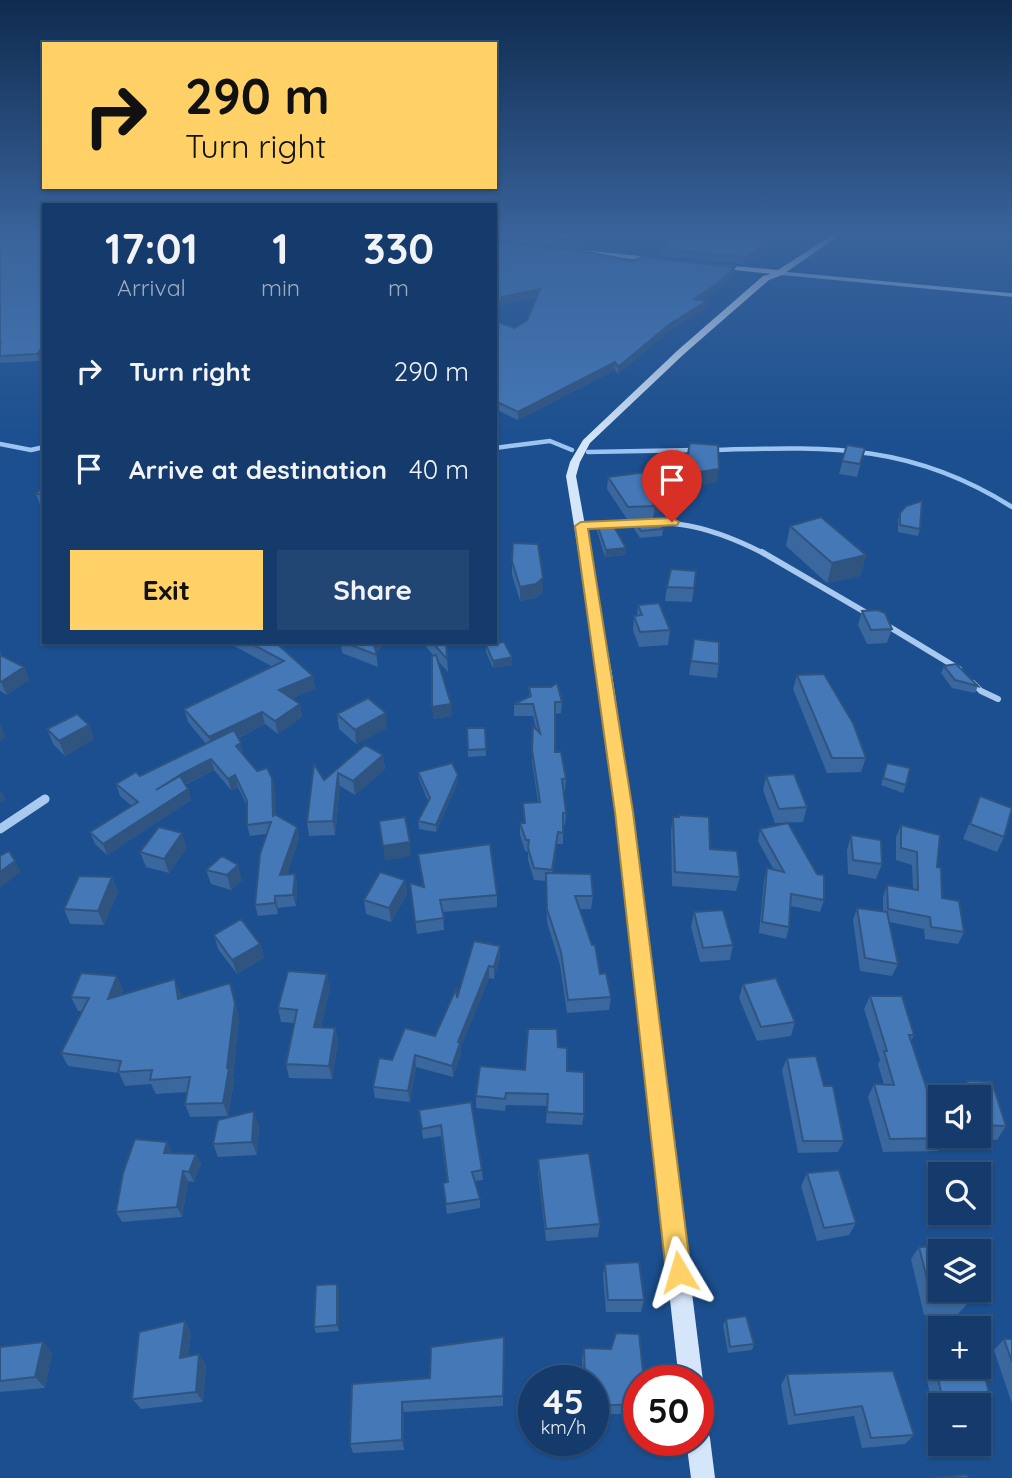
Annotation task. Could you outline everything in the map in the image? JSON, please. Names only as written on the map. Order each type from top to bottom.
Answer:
[{"type":"main road","points":[[689,1365],[624,812],[581,526],[571,477],[575,461],[586,442],[736,304]]},
{"type":"main road","points":[[700,1456],[703,1478]]},
{"type":"street","points":[[581,526],[672,522],[698,526],[733,538],[922,644],[961,670],[981,691],[998,699]]},
{"type":"street","points":[[0,829],[45,799]]},
{"type":"building","points":[[0,304],[42,304],[42,348],[37,354],[0,356]]},
{"type":"building","points":[[534,304],[702,304],[670,324],[618,367],[615,362],[518,412],[497,402],[497,322],[515,328],[527,320]]},
{"type":"building","points":[[690,443],[718,445],[719,469],[699,472],[687,459]]},
{"type":"building","points":[[847,445],[865,448],[860,464],[842,461]]},
{"type":"building","points":[[654,471],[678,497],[652,501],[654,506],[628,507],[608,477]]},
{"type":"building","points":[[922,501],[920,529],[900,525],[900,513],[906,506]]},
{"type":"building","points":[[821,517],[866,555],[832,563],[790,526]]},
{"type":"building","points":[[635,522],[659,522],[663,529],[641,531]]},
{"type":"building","points":[[612,523],[626,548],[606,550],[597,524]]},
{"type":"building","points":[[513,543],[538,544],[543,578],[536,584],[520,587],[512,561]]},
{"type":"building","points":[[671,569],[696,571],[694,588],[667,587]]},
{"type":"building","points":[[659,603],[670,630],[640,632],[634,616],[642,615],[638,605]]},
{"type":"building","points":[[878,610],[885,613],[892,629],[871,630],[862,611]]},
{"type":"building","points":[[694,639],[719,642],[719,664],[691,661]]},
{"type":"building","points":[[504,642],[512,657],[493,661],[486,645]]},
{"type":"building","points":[[252,644],[277,644],[313,676],[279,690],[300,704],[275,721],[262,712],[209,737],[184,709],[284,661]]},
{"type":"building","points":[[348,644],[374,644],[377,655]]},
{"type":"building","points":[[434,644],[446,644],[447,659]]},
{"type":"building","points":[[0,655],[24,667],[1,682],[0,681]]},
{"type":"building","points":[[436,655],[451,704],[432,707],[432,656]]},
{"type":"building","points":[[956,664],[978,686],[955,680],[944,666]]},
{"type":"building","points":[[824,674],[853,723],[866,758],[832,758],[797,675]]},
{"type":"building","points":[[557,683],[562,702],[555,702],[555,752],[561,752],[566,779],[562,779],[566,813],[563,813],[563,833],[558,832],[552,870],[534,868],[528,848],[529,840],[526,840],[520,823],[525,823],[523,803],[540,802],[532,750],[533,726],[540,733],[533,704],[514,704],[531,696],[529,687],[551,687]]},
{"type":"building","points":[[368,698],[386,713],[355,730],[337,714]]},
{"type":"building","points":[[77,714],[89,725],[59,741],[47,729]]},
{"type":"building","points":[[467,728],[485,728],[486,749],[468,750]]},
{"type":"building","points":[[234,730],[241,743],[236,746],[257,771],[267,768],[272,778],[273,817],[274,814],[297,827],[280,875],[295,874],[293,895],[275,896],[275,903],[255,905],[260,854],[271,822],[247,825],[247,801],[235,775],[228,779],[211,759],[183,773],[156,790],[180,776],[188,789],[103,844],[90,832],[138,802],[116,784],[136,772],[140,776]]},
{"type":"building","points":[[365,745],[383,755],[353,781],[338,773],[333,821],[307,822],[314,764],[324,780]]},
{"type":"building","points":[[452,763],[458,775],[436,825],[418,821],[430,798],[418,772]]},
{"type":"building","points":[[887,763],[910,768],[906,785],[883,778]]},
{"type":"building","points":[[794,774],[807,807],[779,809],[766,776]]},
{"type":"building","points":[[980,796],[1012,808],[1004,837],[970,824]]},
{"type":"building","points":[[405,817],[410,842],[383,846],[379,821]]},
{"type":"building","points":[[673,817],[709,817],[710,849],[737,851],[740,877],[675,872]]},
{"type":"building","points":[[788,823],[817,874],[824,875],[824,900],[791,894],[789,927],[762,922],[767,868],[784,872],[760,829]]},
{"type":"building","points":[[901,825],[940,835],[937,867],[941,868],[942,898],[959,901],[964,932],[931,927],[930,917],[888,909],[887,885],[918,890],[917,852],[901,848]]},
{"type":"building","points":[[159,827],[182,833],[164,859],[140,852]]},
{"type":"building","points":[[851,835],[881,840],[882,864],[853,860]]},
{"type":"building","points":[[490,844],[497,895],[440,900],[444,918],[415,922],[410,883],[424,887],[418,854]]},
{"type":"building","points":[[9,851],[15,861],[0,872],[0,856]]},
{"type":"building","points":[[222,856],[238,865],[227,875],[206,870]]},
{"type":"building","points":[[380,872],[405,880],[389,908],[364,900]]},
{"type":"building","points":[[546,873],[591,874],[593,896],[575,896],[592,945],[595,945],[600,974],[606,973],[611,997],[568,1000],[561,952],[547,909]]},
{"type":"building","points":[[79,876],[112,877],[98,911],[64,909]]},
{"type":"building","points":[[857,908],[887,912],[898,964],[865,958]]},
{"type":"building","points":[[723,910],[733,945],[703,948],[694,912]]},
{"type":"building","points":[[241,919],[260,944],[232,960],[214,935]]},
{"type":"building","points":[[474,941],[500,946],[494,967],[489,966],[458,1042],[460,1043],[452,1066],[415,1055],[408,1091],[373,1087],[379,1058],[392,1060],[405,1028],[435,1036],[456,989],[457,998]]},
{"type":"building","points":[[288,971],[327,974],[314,1027],[335,1028],[329,1066],[286,1064],[297,1010],[278,1008]]},
{"type":"building","points":[[81,973],[117,976],[108,999],[175,979],[178,999],[230,983],[235,1003],[223,1103],[185,1104],[190,1077],[150,1080],[152,1070],[118,1072],[121,1061],[61,1053],[89,998],[71,997]]},
{"type":"building","points":[[776,978],[795,1022],[761,1027],[743,984]]},
{"type":"building","points":[[870,996],[902,996],[914,1035],[909,1035],[928,1093],[928,1138],[890,1139],[874,1084],[894,1085],[884,1051],[887,1051]]},
{"type":"building","points":[[528,1029],[557,1029],[558,1047],[567,1048],[567,1071],[584,1072],[584,1114],[547,1112],[548,1094],[506,1093],[505,1099],[476,1096],[480,1066],[525,1070]]},
{"type":"building","points":[[816,1056],[824,1086],[833,1086],[844,1141],[803,1141],[787,1058]]},
{"type":"building","points":[[967,1081],[992,1082],[1006,1126],[991,1125],[991,1085],[968,1085]]},
{"type":"building","points":[[471,1102],[482,1170],[472,1172],[480,1199],[446,1204],[443,1183],[448,1182],[441,1125],[422,1129],[419,1110]]},
{"type":"building","points":[[254,1111],[252,1142],[213,1144],[218,1120]]},
{"type":"building","points":[[135,1139],[167,1142],[164,1153],[196,1154],[189,1172],[183,1171],[177,1207],[116,1212],[123,1173]]},
{"type":"building","points":[[589,1153],[600,1224],[546,1229],[538,1159]]},
{"type":"building","points":[[839,1170],[856,1223],[824,1228],[807,1173]]},
{"type":"building","points":[[919,1247],[928,1247],[928,1283]]},
{"type":"building","points":[[639,1262],[644,1300],[608,1300],[605,1264]]},
{"type":"building","points":[[337,1284],[337,1325],[314,1327],[316,1285]]},
{"type":"building","points":[[933,1302],[968,1303],[933,1303]]},
{"type":"building","points":[[746,1316],[754,1344],[730,1347],[726,1319]]},
{"type":"building","points":[[185,1321],[180,1358],[199,1354],[196,1392],[132,1399],[139,1332]]},
{"type":"building","points":[[616,1333],[639,1334],[642,1365],[623,1365],[623,1405],[609,1405],[609,1365],[585,1365],[584,1348],[611,1349]]},
{"type":"building","points":[[504,1337],[503,1396],[402,1402],[402,1440],[350,1444],[352,1384],[430,1378],[431,1347]]},
{"type":"building","points":[[1004,1339],[1012,1339],[1012,1362]]},
{"type":"building","points":[[43,1342],[35,1377],[0,1381],[0,1347]]},
{"type":"building","points":[[893,1371],[914,1435],[871,1438],[862,1406],[795,1415],[787,1374]]},
{"type":"building","points":[[938,1379],[986,1379],[989,1393],[941,1393]]},
{"type":"building","points":[[967,1475],[968,1478],[934,1478]]},
{"type":"waterway","points":[[497,448],[550,441],[572,450]]},
{"type":"waterway","points":[[0,444],[31,450],[42,447]]},
{"type":"waterway","points":[[710,450],[792,448],[866,453],[938,470],[1012,507]]},
{"type":"waterway","points":[[588,452],[696,450]]},
{"type":"route","points":[[672,522],[581,526],[624,812],[679,1272]]}]
